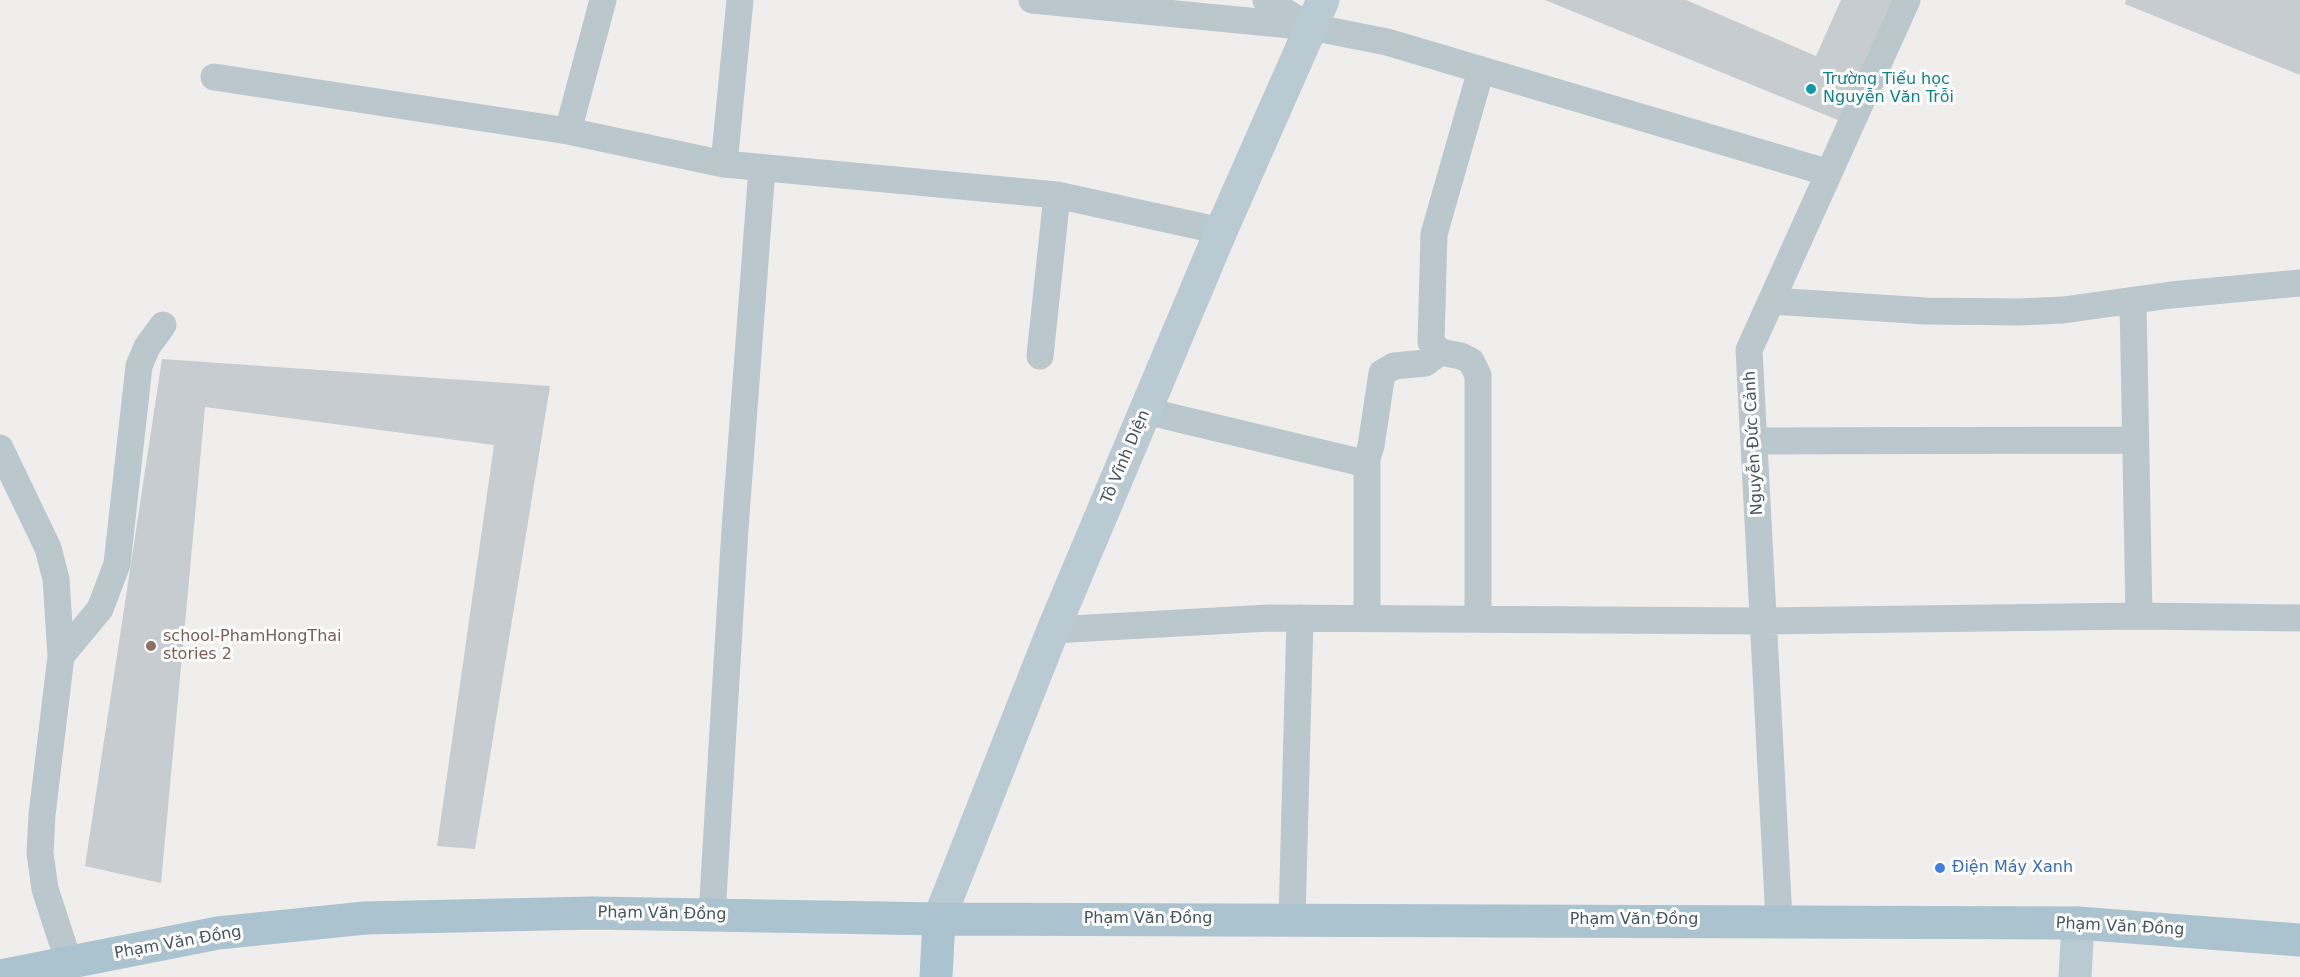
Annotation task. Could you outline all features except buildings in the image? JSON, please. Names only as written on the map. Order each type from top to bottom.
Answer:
[{"type":"main road","name":"Phạm Văn Đồng","points":[[0,976],[218,933],[365,918],[593,913],[939,919],[1779,920],[2078,923],[2300,940]]},
{"type":"main road","points":[[936,977],[939,919]]},
{"type":"street","points":[[568,130],[603,0]]},
{"type":"street","points":[[724,164],[740,0]]},
{"type":"street","points":[[1032,0],[1317,14]]},
{"type":"street","points":[[1266,0],[1317,14],[1387,42],[1829,173]]},
{"type":"street","name":"Nguyễn Đức Cảnh","points":[[1779,920],[1749,350],[1907,0]]},
{"type":"street","name":"Tô Vĩnh Diện","points":[[939,919],[1053,630],[1221,231],[1317,14]]},
{"type":"street","points":[[1478,618],[1478,375],[1471,361],[1440,352],[1431,342],[1434,234],[1481,70]]},
{"type":"street","points":[[214,77],[568,130],[724,164],[1058,195],[1221,231]]},
{"type":"street","points":[[712,915],[735,529],[762,168]]},
{"type":"street","points":[[1040,356],[1058,195]]},
{"type":"street","points":[[1772,301],[1926,311],[2019,312],[2063,310],[2269,285],[2300,284]]},
{"type":"street","points":[[2133,301],[2139,616]]},
{"type":"street","points":[[61,656],[100,609],[117,564],[139,366],[147,347],[163,325]]},
{"type":"street","points":[[1367,618],[1367,458],[1382,373],[1394,366],[1425,363],[1440,352]]},
{"type":"street","points":[[1146,411],[1351,462],[1367,458]]},
{"type":"street","points":[[1754,441],[2135,440]]},
{"type":"street","points":[[0,448],[48,548],[58,600],[61,656],[42,815],[40,853],[45,889],[69,963]]},
{"type":"street","points":[[1053,630],[1300,618],[1762,621],[2139,616],[2300,618]]},
{"type":"street","points":[[1292,920],[1300,618]]},
{"type":"street","points":[[2075,977],[2078,923]]},
{"type":"place","name":"Trường Tiểu học Nguyễn Văn Trỗi","points":[[1811,89]]},
{"type":"place","name":"school-PhamHongThai stories 2","points":[[151,646]]},
{"type":"place","name":"Điện Máy Xanh","points":[[1940,868]]}]
